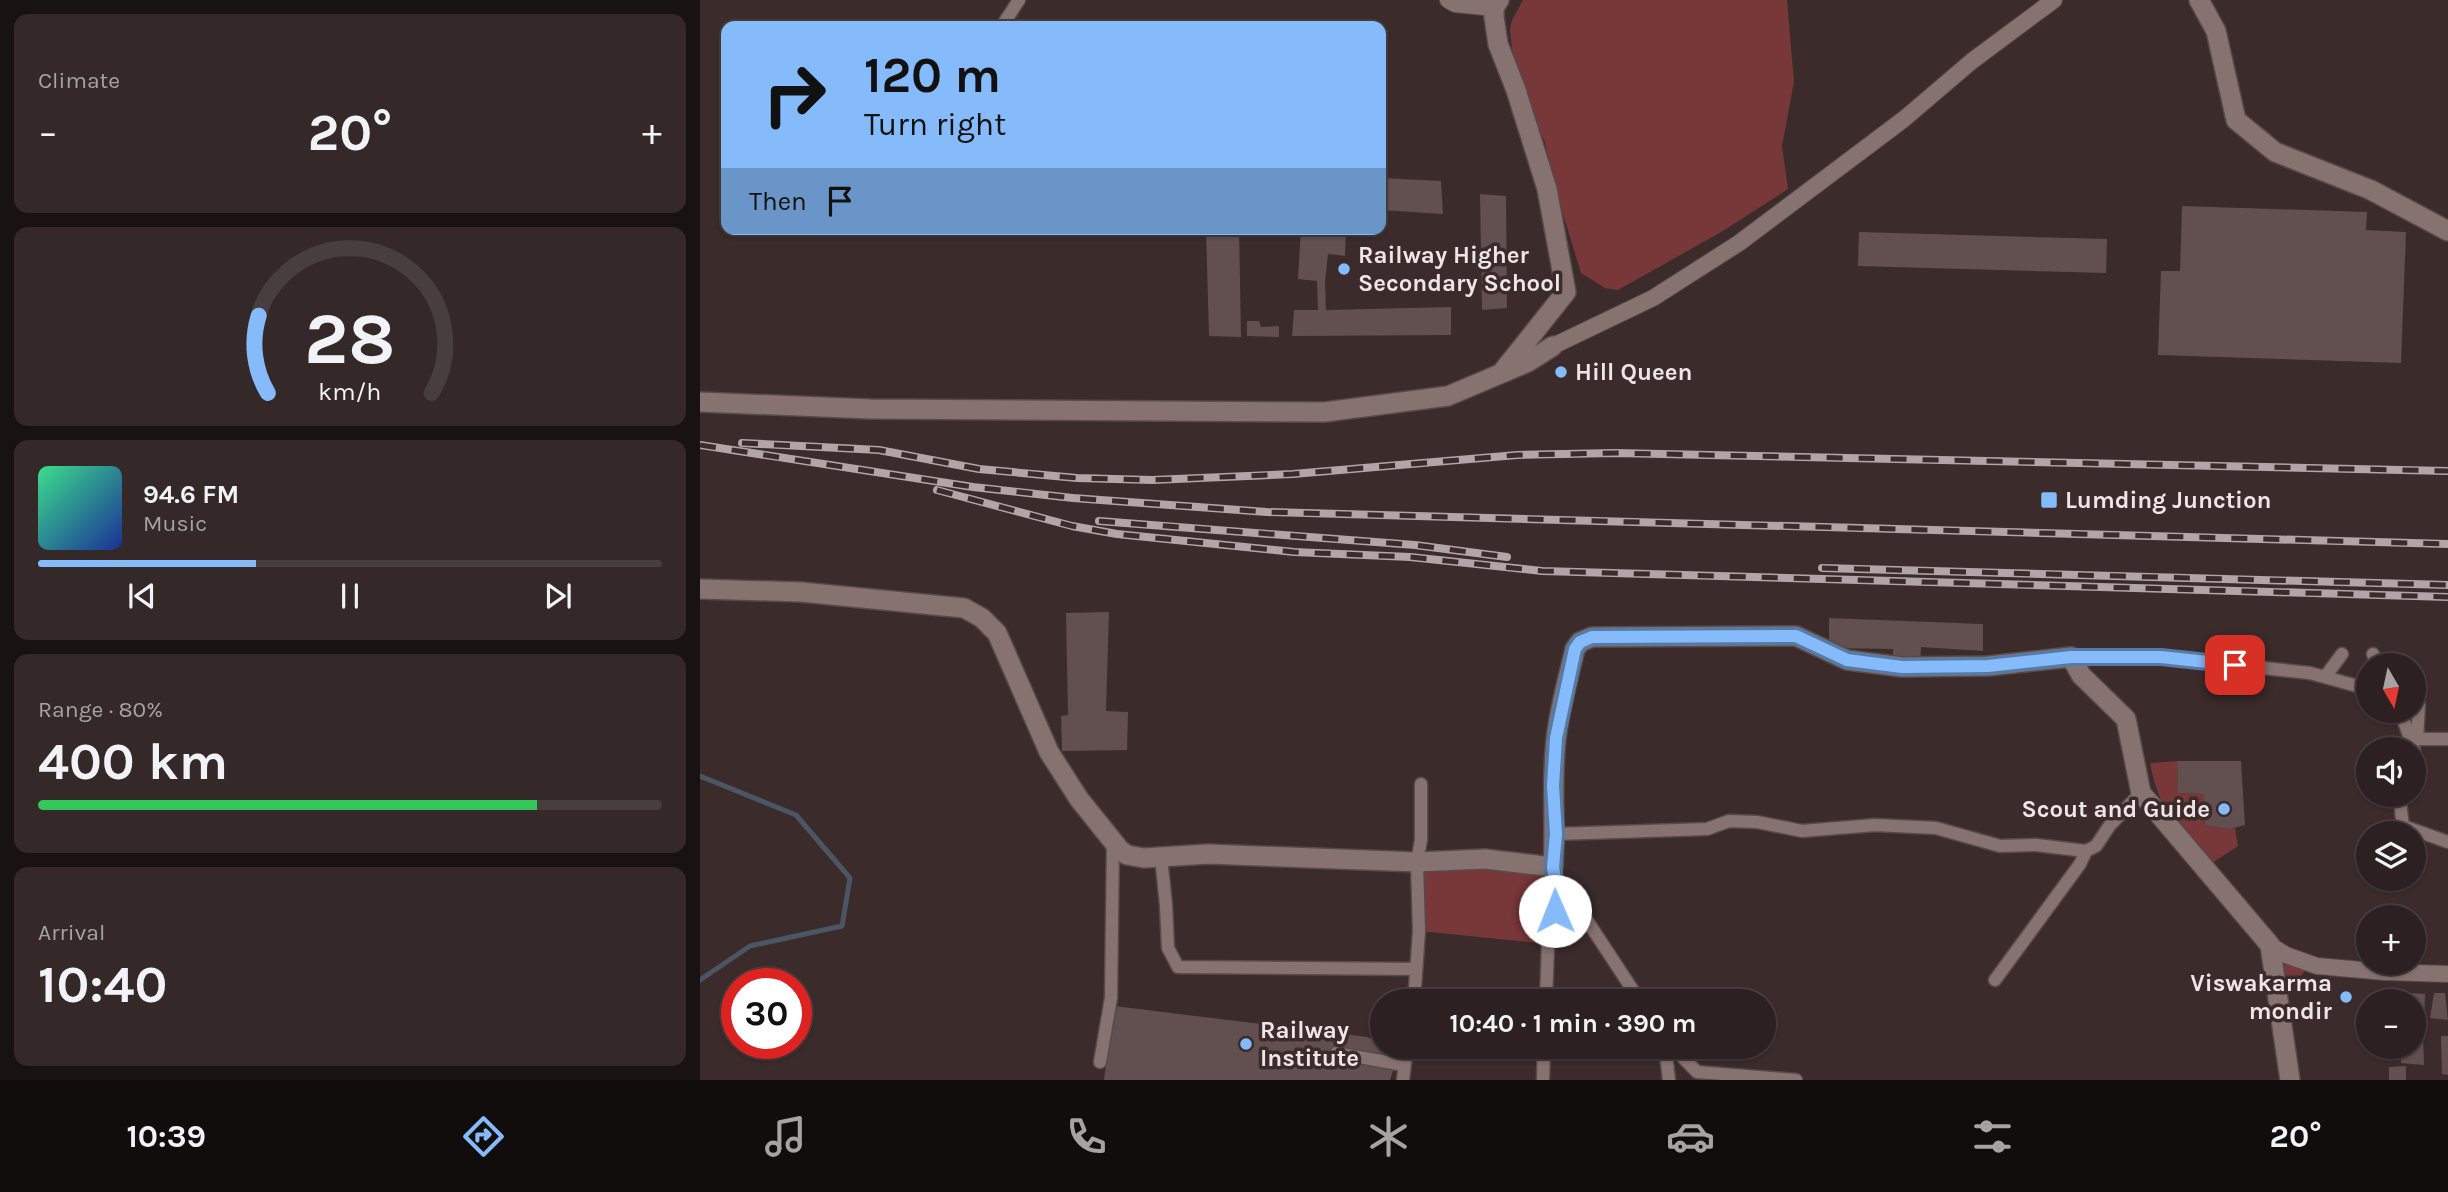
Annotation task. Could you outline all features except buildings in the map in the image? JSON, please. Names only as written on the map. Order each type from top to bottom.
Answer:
[{"type":"main road","points":[[2199,0],[2216,31],[2235,120],[2275,152],[2371,190],[2448,231]]},
{"type":"main road","points":[[1497,4],[1493,18],[1498,44],[1516,90],[1550,198],[1566,292],[1499,374]]},
{"type":"main road","points":[[700,402],[870,409],[1325,412],[1448,396],[1528,362],[1553,346]]},
{"type":"main road","points":[[700,589],[801,592],[887,600],[964,608],[982,618],[997,633],[1049,752],[1079,799],[1113,842],[1127,855],[1161,857],[1208,854],[1417,862],[1485,859],[1553,867],[1556,834],[1553,786],[1556,738],[1575,649],[1580,642],[1592,637],[1796,636],[1847,660],[1902,667],[1988,666],[2071,657],[2081,675],[2126,719],[2141,793],[2270,945],[2290,1080]]},
{"type":"street","points":[[1005,21],[1018,0]]},
{"type":"street","points":[[1448,0],[1455,4],[1497,4]]},
{"type":"street","points":[[1553,346],[1653,298],[1739,243],[1905,119],[1972,61],[2053,0]]},
{"type":"street","points":[[2325,677],[2342,654]]},
{"type":"street","points":[[2071,657],[2161,657],[2310,673],[2356,686]]},
{"type":"street","points":[[2418,723],[2417,740],[2448,739]]},
{"type":"street","points":[[1415,989],[1419,930],[1417,862],[1421,840],[1421,784]]},
{"type":"street","points":[[1556,834],[1707,829],[1729,821],[1757,822],[1802,831],[1875,825],[1936,828],[2000,846],[2036,845],[2086,851],[2096,846],[2110,825],[2141,793]]},
{"type":"street","points":[[2401,807],[2403,826],[2448,842]]},
{"type":"street","points":[[1100,1062],[1111,998],[1113,842]]},
{"type":"street","points":[[1995,980],[2075,872],[2086,851]]},
{"type":"street","points":[[1161,857],[1168,948],[1178,967],[1416,969]]},
{"type":"street","points":[[1546,989],[1548,944],[1558,897],[1553,867]]},
{"type":"street","points":[[1557,891],[1588,922],[1632,989]]},
{"type":"street","points":[[2270,945],[2286,955],[2317,967],[2448,974]]},
{"type":"street","points":[[1336,1054],[1404,1065]]},
{"type":"street","points":[[1403,1080],[1405,1059]]},
{"type":"street","points":[[1543,1080],[1544,1059]]},
{"type":"street","points":[[1667,1059],[1670,1080]]},
{"type":"street","points":[[1684,1059],[1697,1072],[1796,1080]]},
{"type":"shaded area","points":[[1523,0],[1787,0],[1794,82],[1782,146],[1788,189],[1723,231],[1618,290],[1605,288],[1581,273],[1553,181],[1545,142],[1535,123],[1525,87],[1513,60],[1510,29]]},
{"type":"shaded area","points":[[2177,761],[2178,793],[2203,794],[2205,825],[2235,828],[2238,846],[2212,863],[2180,829],[2159,795],[2150,763]]},
{"type":"shaded area","points":[[1417,862],[1553,867],[1558,897],[1548,944],[1419,931]]},
{"type":"shaded area","points":[[2279,958],[2308,967],[2287,994]]},
{"type":"waterway","points":[[700,776],[796,815],[850,878],[842,926],[750,946],[700,980]]},
{"type":"railway","points":[[742,443],[879,450],[979,469],[1077,478],[1152,480],[1293,474],[1517,455],[1615,453],[2448,471]]},
{"type":"railway","points":[[700,445],[973,487],[1073,498],[1267,512],[2448,544]]},
{"type":"railway","points":[[937,490],[1072,526],[1117,534],[1294,552],[1410,557],[1542,571],[2448,597]]},
{"type":"railway","points":[[1099,521],[1415,545],[1507,557]]},
{"type":"railway","points":[[1822,568],[2448,585]]},
{"type":"place","name":"Railway Higher Secondary School","points":[[1344,269]]},
{"type":"place","name":"Hill Queen","points":[[1561,372]]},
{"type":"place","name":"Lumding Junction","points":[[2049,500]]},
{"type":"place","name":"Scout and Guide","points":[[2224,809]]},
{"type":"place","name":"Viswakarma mondir","points":[[2346,997]]},
{"type":"place","name":"Railway Institute","points":[[1246,1044]]},
{"type":"route","points":[[1555,911],[1558,897],[1553,867],[1556,834],[1553,786],[1556,738],[1575,649],[1580,642],[1592,637],[1796,636],[1847,660],[1902,667],[1959,668],[2071,657],[2161,657],[2235,665]]}]
